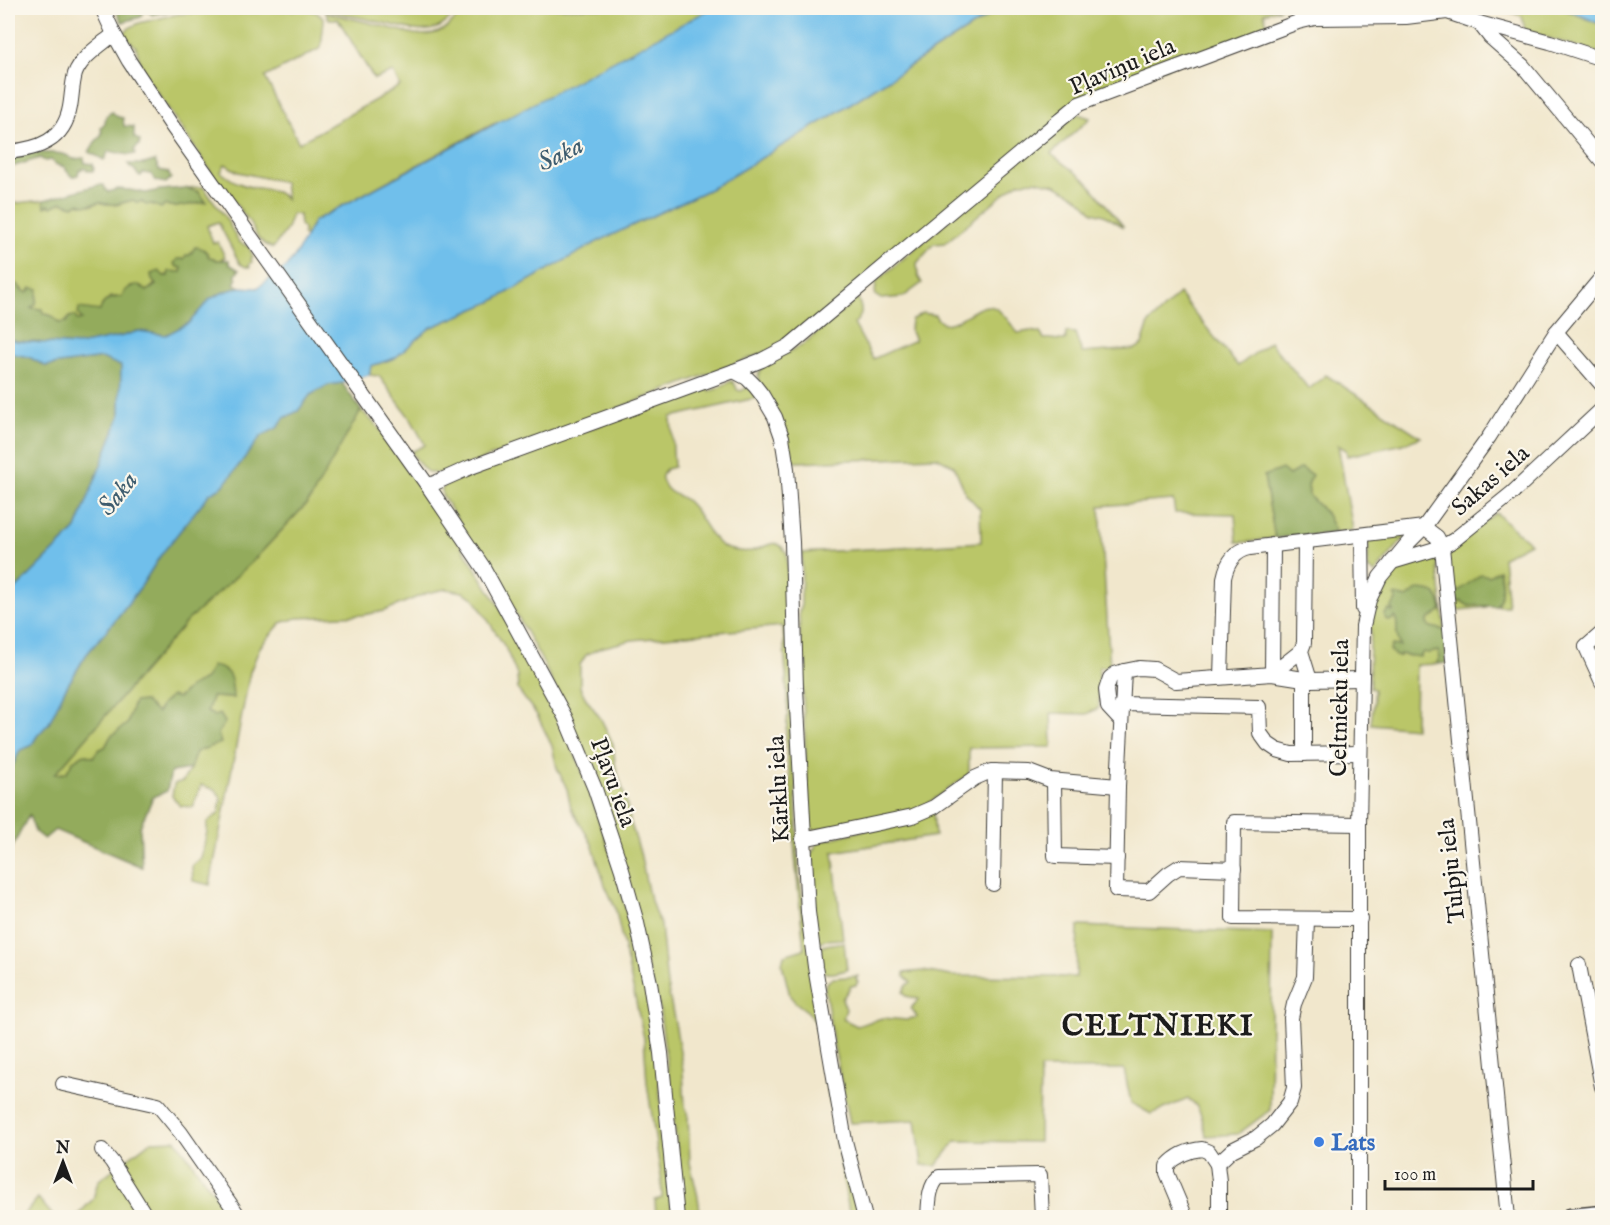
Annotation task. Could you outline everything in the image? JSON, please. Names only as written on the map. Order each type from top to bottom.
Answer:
[{"type":"main road","points":[[1570,1218],[1602,1215]]},
{"type":"street","name":"Pļavu iela","points":[[102,8],[114,34],[146,88],[483,567],[565,717],[596,789],[637,923],[650,983],[661,1053],[677,1218]]},
{"type":"street","name":"Pļaviņu iela","points":[[428,486],[471,467],[734,371],[789,346],[1079,104],[1269,32],[1315,18],[1406,17],[1447,12],[1602,59]]},
{"type":"street","points":[[1479,23],[1490,37],[1523,66],[1602,161]]},
{"type":"street","points":[[8,152],[36,147],[60,133],[70,109],[75,74],[90,53],[114,34]]},
{"type":"street","name":"Celtnieku iela","points":[[1359,1218],[1359,824],[1363,626],[1366,610],[1380,577],[1424,527],[1489,436],[1556,332],[1602,277]]},
{"type":"street","points":[[1556,332],[1602,385]]},
{"type":"street","name":"Kārklu iela","points":[[734,371],[747,378],[755,386],[775,417],[782,437],[787,469],[807,901],[815,967],[845,1141],[865,1218]]},
{"type":"street","name":"Sakas iela","points":[[1392,562],[1442,547],[1479,522],[1602,409]]},
{"type":"street","points":[[1221,677],[1224,578],[1230,560],[1243,549],[1424,527],[1437,537],[1442,547]]},
{"type":"street","points":[[1362,535],[1363,626]]},
{"type":"street","points":[[1272,674],[1300,651],[1304,643],[1305,542]]},
{"type":"street","points":[[1272,674],[1273,545]]},
{"type":"street","name":"Tulpju iela","points":[[1442,547],[1508,1218]]},
{"type":"street","points":[[1602,633],[1586,647],[1602,682]]},
{"type":"street","points":[[1300,651],[1307,680],[1304,754]]},
{"type":"street","points":[[1121,721],[1108,707],[1106,686],[1112,676],[1139,668],[1154,669],[1176,681],[1272,674],[1307,680],[1362,680]]},
{"type":"street","points":[[1124,671],[1116,890],[1149,891],[1172,871],[1181,867],[1234,869]]},
{"type":"street","points":[[1122,704],[1259,707],[1259,729],[1262,737],[1277,750],[1287,754],[1360,753]]},
{"type":"street","points":[[993,884],[995,771]]},
{"type":"street","points":[[803,839],[914,816],[934,807],[987,772],[1029,772],[1054,781],[1118,786]]},
{"type":"street","points":[[1054,781],[1055,856],[1117,858]]},
{"type":"street","points":[[1359,824],[1234,822],[1233,918],[1360,919]]},
{"type":"street","points":[[1217,1164],[1238,1146],[1261,1135],[1272,1125],[1292,1097],[1294,1088],[1291,1018],[1305,977],[1308,919]]},
{"type":"street","points":[[1579,964],[1602,1087]]},
{"type":"street","points":[[63,1084],[158,1105],[181,1133],[240,1218]]},
{"type":"street","points":[[1186,1218],[1167,1173],[1167,1166],[1183,1154],[1202,1149],[1209,1152],[1217,1164],[1219,1218]]},
{"type":"street","points":[[102,1150],[147,1218]]},
{"type":"street","points":[[928,1218],[930,1195],[938,1178],[1040,1175],[1042,1218]]},
{"type":"green space","points":[[115,8],[179,9],[152,15],[144,11],[141,17],[122,22]]},
{"type":"green space","points":[[318,8],[461,8],[441,26],[423,31]]},
{"type":"green space","points":[[466,8],[920,8],[493,124],[314,221],[305,237],[299,215],[292,214],[287,229],[273,248],[258,238],[249,221],[216,179],[142,70],[136,47],[124,34],[129,28],[139,23],[178,14],[304,9],[318,13],[324,19],[321,48],[265,77],[299,143],[400,86],[393,72],[374,79],[338,19],[329,19],[325,12],[423,35],[444,29]],"holes":[[[225,164],[238,172],[284,182],[286,199],[277,192],[238,183],[221,172]]]},
{"type":"green space","points":[[1001,8],[1282,8],[1264,13],[1268,28],[1097,94],[782,346],[447,473],[428,472],[422,467],[411,452],[425,445],[412,421],[379,376],[369,375],[371,366],[395,358],[430,328],[491,302],[596,242],[710,189],[823,121]]},
{"type":"green space","points":[[1498,8],[1561,8],[1602,25],[1602,54],[1525,31],[1522,16]]},
{"type":"green space","points":[[112,112],[123,118],[124,126],[134,127],[134,137],[140,141],[134,150],[136,154],[109,151],[104,160],[89,152],[102,135],[101,127],[105,123],[106,116]]},
{"type":"green space","points":[[1078,114],[1090,118],[1051,154],[1087,181],[1124,227],[1104,215],[1093,212],[1078,197],[1056,185],[1038,181],[1019,182],[945,243],[934,244],[917,263],[918,276],[922,283],[903,297],[881,299],[875,295],[876,282],[1050,133]]},
{"type":"green space","points":[[31,152],[58,153],[73,159],[84,158],[85,163],[93,164],[94,168],[93,171],[85,168],[79,170],[78,175],[72,177],[65,167],[51,160],[45,161],[40,158],[8,168],[8,156]]},
{"type":"green space","points":[[155,161],[159,170],[168,172],[171,178],[166,183],[156,181],[151,174],[138,175],[128,164],[144,164]]},
{"type":"green space","points":[[104,185],[108,192],[118,189],[146,193],[185,188],[199,192],[206,202],[176,207],[166,205],[161,208],[133,200],[112,204],[99,202],[84,205],[79,203],[73,206],[62,202],[45,207],[44,200]]},
{"type":"green space","points":[[203,187],[224,215],[239,242],[249,247],[253,257],[249,264],[250,267],[240,264],[218,222],[207,226],[213,243],[218,242],[225,257],[223,259],[183,268],[181,272],[164,276],[147,291],[125,290],[122,297],[111,297],[102,305],[101,311],[82,321],[76,321],[75,316],[69,317],[67,322],[59,323],[52,316],[32,309],[27,293],[14,283],[8,266],[8,204],[44,200],[45,206],[52,207],[62,202],[73,206],[79,203],[93,205],[99,202],[116,205],[133,200],[176,207],[206,202],[199,192],[185,188]]},
{"type":"green space","points":[[195,247],[204,249],[209,257],[216,260],[229,260],[229,264],[239,270],[234,284],[240,287],[210,299],[189,323],[166,335],[138,331],[78,345],[15,341],[8,338],[8,266],[14,283],[19,285],[21,290],[27,293],[31,288],[38,289],[36,304],[31,308],[42,309],[43,313],[52,316],[59,323],[66,322],[69,317],[75,316],[77,320],[82,320],[78,314],[79,308],[100,311],[105,302],[122,297],[131,287],[139,285],[147,291],[156,285],[151,274],[159,271],[164,276],[168,276],[169,271],[181,272],[182,268],[174,264],[177,259],[184,259],[186,255],[190,255]]},
{"type":"green space","points":[[1179,294],[1238,366],[1270,342],[1309,389],[1326,375],[1421,437],[1403,444],[1347,456],[1346,450],[1338,445],[1353,530],[1336,533],[1326,513],[1309,496],[1308,482],[1288,475],[1264,476],[1275,538],[1237,542],[1235,514],[1175,513],[1173,500],[1100,506],[1110,667],[1099,667],[1099,708],[1087,714],[1051,713],[1052,747],[969,748],[969,774],[919,810],[815,830],[809,827],[799,610],[801,609],[802,553],[981,542],[980,509],[966,494],[954,466],[937,457],[796,462],[789,459],[759,385],[758,375],[764,364],[801,346],[858,298],[861,312],[854,324],[873,359],[915,340],[910,330],[911,320],[922,313],[935,315],[940,321],[946,323],[990,306],[1002,313],[1018,333],[1030,331],[1040,333],[1044,339],[1066,340],[1066,332],[1075,333],[1082,353],[1135,349],[1142,345],[1149,323]]},
{"type":"green space","points":[[8,353],[29,357],[45,366],[102,358],[121,365],[120,416],[76,529],[8,597]]},
{"type":"green space","points":[[732,381],[737,390],[741,391],[747,387],[760,397],[671,417],[674,467],[666,469],[662,478],[668,490],[690,504],[712,536],[722,546],[728,549],[748,551],[775,543],[787,554],[799,877],[859,1217],[850,1217],[816,1023],[808,1012],[790,996],[782,964],[784,955],[804,949],[787,759],[788,712],[783,626],[632,640],[600,648],[586,655],[580,665],[580,687],[601,719],[613,744],[615,764],[640,852],[648,891],[661,925],[667,985],[683,1070],[690,1163],[700,1211],[695,1212],[695,1217],[685,1217],[659,1006],[565,708],[518,617],[442,495],[445,485],[478,469],[708,386],[709,391]]},
{"type":"green space","points":[[342,383],[361,410],[310,500],[252,562],[187,621],[55,774],[66,773],[73,761],[84,754],[93,757],[98,750],[105,747],[111,736],[127,724],[134,702],[144,701],[157,713],[162,704],[171,696],[178,698],[191,686],[205,679],[212,666],[227,672],[231,680],[233,698],[212,697],[207,712],[215,716],[220,714],[225,722],[218,733],[221,743],[196,752],[190,769],[171,772],[167,791],[153,797],[140,827],[142,867],[55,830],[44,839],[35,832],[29,815],[8,856],[8,776],[20,750],[31,746],[49,723],[64,691],[86,655],[116,619],[142,585],[160,556],[210,493],[223,486],[261,436],[277,428],[284,418],[298,411],[310,395],[328,385]]},
{"type":"green space","points":[[361,410],[379,428],[459,542],[498,604],[558,716],[581,768],[615,868],[647,992],[655,1041],[672,1217],[656,1217],[655,1200],[662,1198],[661,1177],[647,1083],[644,1038],[615,907],[605,885],[592,844],[571,808],[552,746],[537,715],[518,690],[517,675],[505,647],[474,598],[463,592],[446,589],[427,593],[384,611],[363,615],[297,618],[281,623],[260,647],[250,672],[210,885],[193,881],[192,866],[201,858],[207,822],[219,813],[221,799],[216,790],[201,785],[193,807],[180,806],[172,796],[174,784],[183,781],[190,769],[195,752],[218,733],[215,716],[207,712],[212,697],[232,698],[205,679],[191,686],[178,698],[162,704],[157,714],[128,724],[111,736],[105,747],[98,750],[93,757],[66,773],[54,775],[187,621],[252,562],[310,500],[348,423]]},
{"type":"green space","points":[[1301,468],[1312,475],[1308,482],[1309,496],[1326,513],[1336,533],[1275,538],[1264,476],[1282,469],[1289,475]]},
{"type":"green space","points":[[1496,513],[1530,543],[1503,557],[1508,606],[1496,606],[1501,593],[1499,570],[1461,601],[1469,606],[1478,604],[1487,607],[1460,610],[1455,608],[1446,557],[1451,545]]},
{"type":"green space","points":[[1409,532],[1375,573],[1368,569],[1368,537]]},
{"type":"green space","points":[[1423,558],[1437,559],[1445,630],[1430,627],[1427,624],[1428,621],[1417,590],[1408,598],[1403,597],[1396,600],[1394,617],[1397,620],[1400,647],[1395,655],[1410,656],[1423,651],[1438,651],[1440,657],[1438,664],[1416,665],[1415,728],[1371,724],[1374,689],[1370,688],[1369,675],[1370,617],[1373,605],[1392,571],[1401,565]]},
{"type":"green space","points":[[1499,570],[1501,593],[1496,606],[1469,606],[1456,601],[1456,593],[1481,574],[1489,576]]},
{"type":"green space","points":[[1417,590],[1432,592],[1438,596],[1442,610],[1428,620],[1427,624],[1445,630],[1446,663],[1438,664],[1440,657],[1438,651],[1423,652],[1420,657],[1400,654],[1400,656],[1395,656],[1390,650],[1392,645],[1400,646],[1397,623],[1394,617],[1388,621],[1385,614],[1389,610],[1393,612],[1392,607],[1396,595],[1407,598]]},
{"type":"green space","points":[[933,812],[935,836],[833,852],[843,939],[817,943],[813,916],[811,854],[818,842]]},
{"type":"green space","points":[[1078,926],[1272,933],[1270,1110],[1238,1134],[1206,1136],[1199,1110],[1188,1099],[1151,1114],[1131,1103],[1124,1069],[1040,1069],[1039,1142],[956,1141],[936,1166],[922,1165],[916,1120],[850,1123],[833,1042],[826,983],[833,978],[858,976],[856,985],[851,986],[842,999],[846,1009],[843,1019],[857,1026],[882,1018],[907,1020],[916,1018],[911,1008],[919,999],[906,996],[903,992],[911,982],[904,976],[904,973],[923,971],[951,976],[1076,977]]},
{"type":"green space","points":[[844,942],[847,970],[830,973],[821,970],[819,948]]},
{"type":"green space","points":[[176,1140],[231,1217],[75,1218],[93,1199],[98,1181],[151,1141]]},
{"type":"green space","points":[[38,1198],[54,1217],[22,1217]]},
{"type":"water","name":"Saka","points":[[712,8],[1001,8],[823,121],[710,189],[597,242],[491,302],[430,328],[395,358],[371,366],[369,375],[328,385],[310,395],[298,411],[284,418],[277,428],[261,436],[223,486],[210,493],[160,556],[142,585],[86,655],[64,691],[49,723],[31,746],[20,750],[8,776],[8,597],[76,529],[120,416],[121,366],[102,358],[45,366],[29,357],[8,353],[8,338],[15,341],[78,345],[138,331],[166,335],[189,323],[210,299],[240,287],[257,288],[285,268],[294,258],[314,221]]},
{"type":"water","points":[[1564,8],[1602,8],[1602,25]]},
{"type":"place","name":"Lats","points":[[1319,1142]]},
{"type":"district","name":"CELTNIEKI","points":[[1158,1025]]}]
